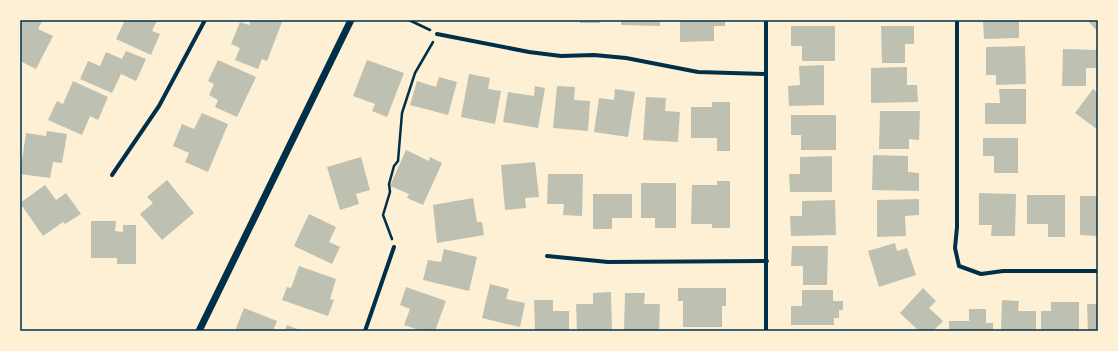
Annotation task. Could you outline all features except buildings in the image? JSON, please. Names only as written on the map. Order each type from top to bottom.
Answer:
[{"type":"street","points":[[112,175],[159,106],[205,20]]},
{"type":"street","points":[[199,331],[351,20]]},
{"type":"street","points":[[766,20],[766,331]]},
{"type":"street","points":[[957,20],[957,227],[955,248],[959,266],[981,274],[1003,271],[1098,271]]},
{"type":"street","points":[[438,34],[528,52],[561,56],[594,55],[626,58],[698,72],[765,74]]},
{"type":"street","points":[[365,331],[394,247]]},
{"type":"street","points":[[547,256],[608,262],[766,261]]},
{"type":"path","points":[[394,247],[383,215],[390,192],[389,184],[394,166],[398,161],[402,113],[415,73],[438,34],[409,20]]}]
